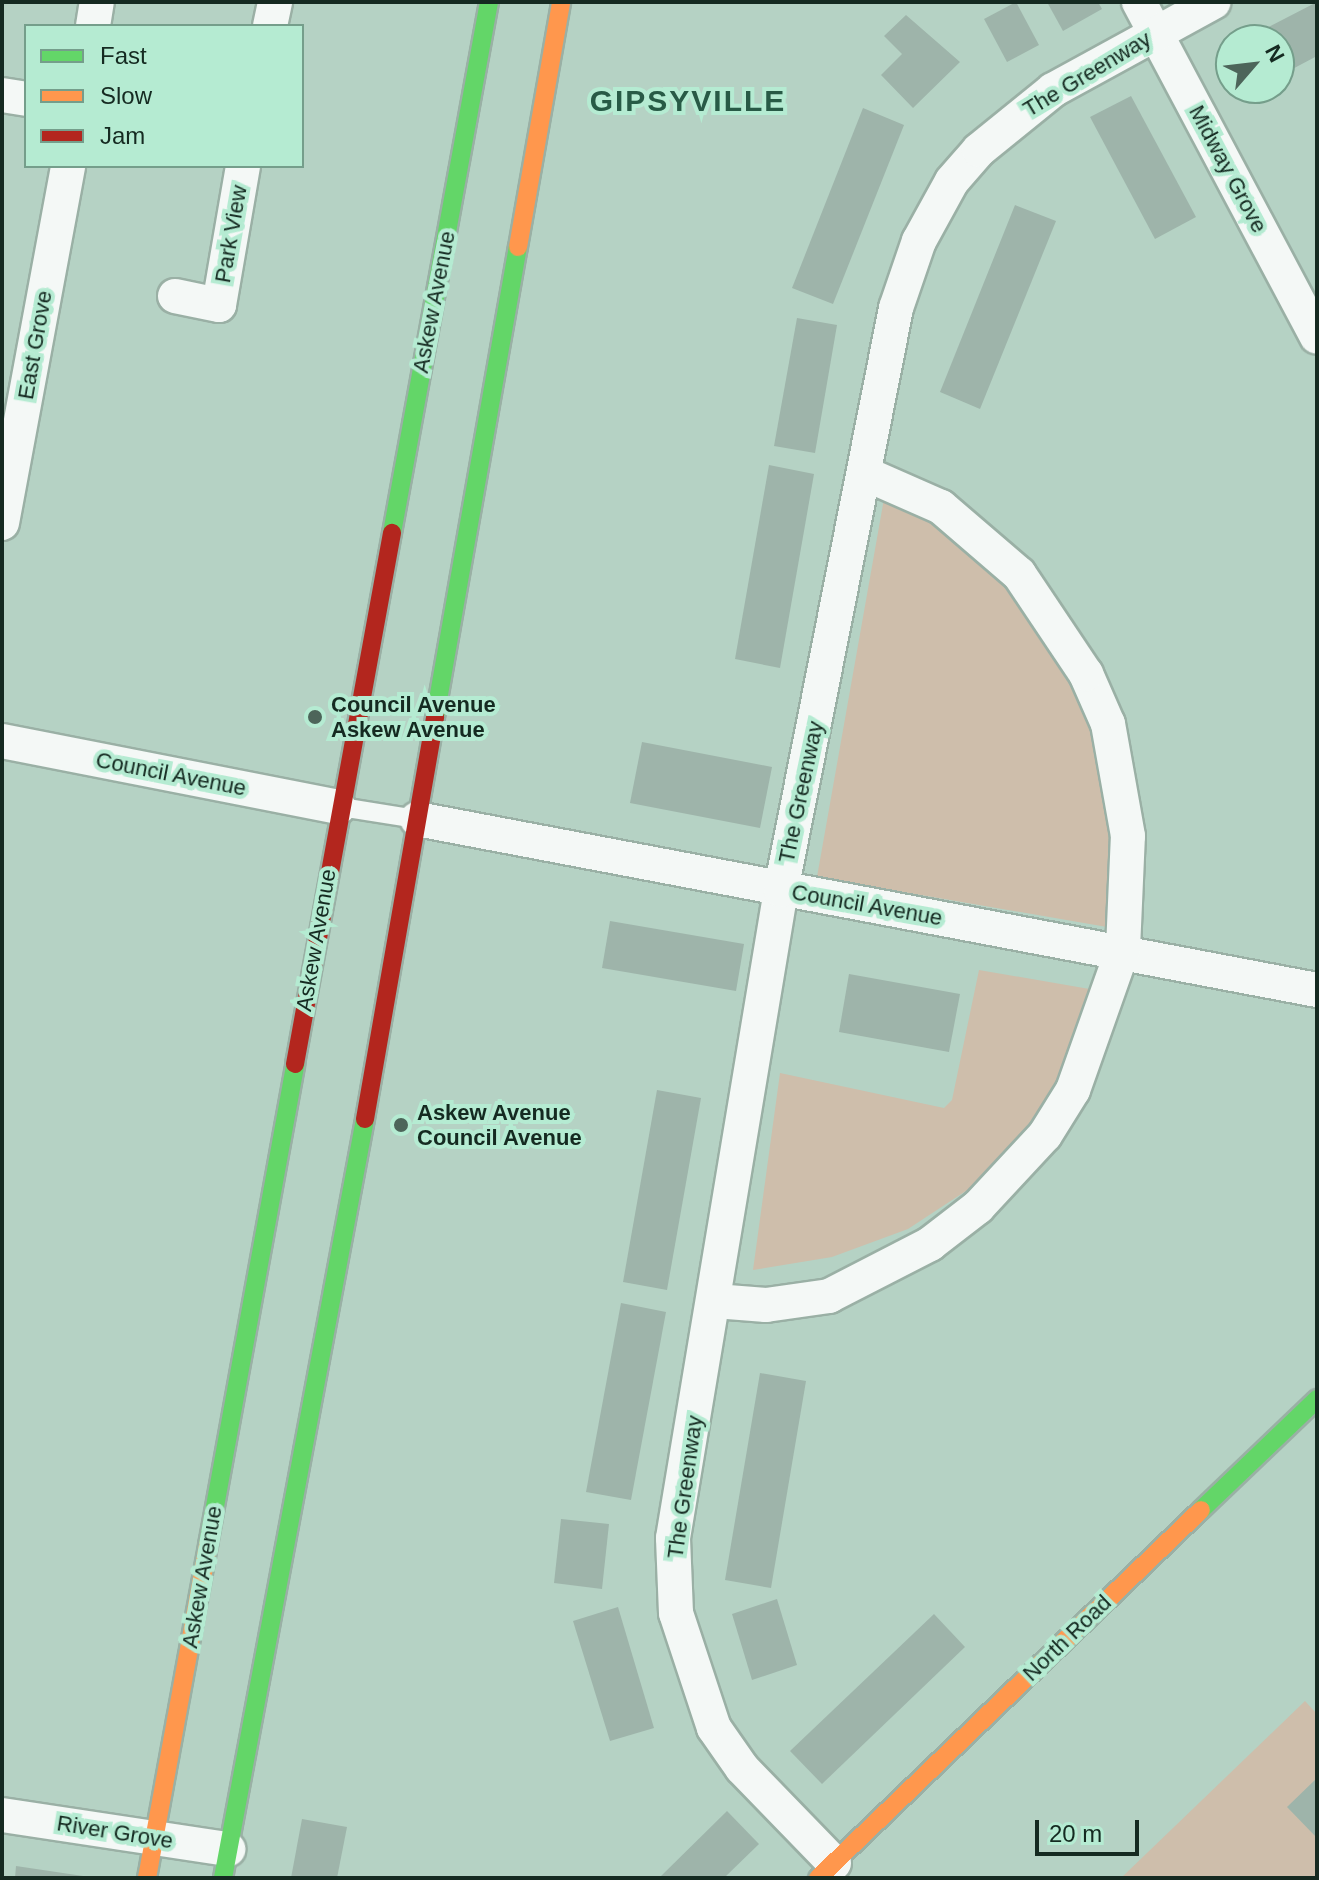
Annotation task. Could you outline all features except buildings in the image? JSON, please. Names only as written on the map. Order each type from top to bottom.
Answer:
[{"type":"main road","name":"Askew Avenue","points":[[147,1878],[339,807],[489,2]]},
{"type":"main road","points":[[226,1863],[417,819],[561,2]]},
{"type":"main road","name":"North Road","points":[[826,1870],[1317,1399]]},
{"type":"street","points":[[93,24],[97,2]]},
{"type":"street","points":[[270,24],[275,2]]},
{"type":"street","name":"Midway Grove","points":[[1139,2],[1305,285],[1317,337]]},
{"type":"street","name":"The Greenway","points":[[826,1870],[742,1768],[714,1728],[676,1613],[673,1538],[715,1301],[781,890],[866,474],[896,308],[919,241],[952,181],[979,150],[1053,90],[1214,2]]},
{"type":"street","points":[[2,95],[24,99]]},
{"type":"street","name":"East Grove","points":[[2,523],[68,168]]},
{"type":"street","name":"Park View","points":[[175,296],[219,305],[243,168]]},
{"type":"street","points":[[715,1301],[766,1305],[829,1296],[930,1244],[978,1207],[1045,1135],[1073,1090],[1123,949],[1128,836],[1108,724],[1086,674],[1019,574],[941,507],[866,474]]},
{"type":"street","name":"Council Avenue","points":[[2,741],[339,807]]},
{"type":"street","name":"Council Avenue","points":[[417,819],[781,890],[1123,949],[1317,990]]},
{"type":"street","name":"River Grove","points":[[2,1815],[154,1838],[226,1863]]},
{"type":"lane","points":[[339,807],[417,819]]},
{"type":"shaded area","points":[[885,493],[963,544],[997,576],[1027,612],[1075,691],[1092,736],[1111,830],[1107,927],[817,877]]},
{"type":"shaded area","points":[[979,970],[1101,991],[1073,1064],[1030,1129],[975,1185],[908,1229],[832,1257],[753,1270],[780,1073],[944,1108],[952,1100]]},
{"type":"shaded area","points":[[1305,1701],[1317,1714],[1317,1878],[1121,1878]]},
{"type":"traffic: fast","points":[[392,533],[489,2]]},
{"type":"traffic: fast","points":[[435,717],[518,247]]},
{"type":"traffic: fast","points":[[208,1545],[295,1064]]},
{"type":"traffic: fast","points":[[223,1878],[365,1119]]},
{"type":"traffic: fast","points":[[1201,1510],[1317,1399]]},
{"type":"traffic: slow","points":[[518,247],[561,2]]},
{"type":"traffic: slow","points":[[818,1878],[1201,1510]]},
{"type":"traffic: slow","points":[[147,1878],[208,1545]]},
{"type":"traffic: jam","points":[[295,1064],[392,533]]},
{"type":"traffic: jam","points":[[365,1119],[435,717]]},
{"type":"place","name":"Council Avenue Askew Avenue","points":[[315,717]]},
{"type":"place","name":"Askew Avenue Council Avenue","points":[[401,1125]]},
{"type":"district","name":"GIPSYVILLE","points":[[688,101]]}]
